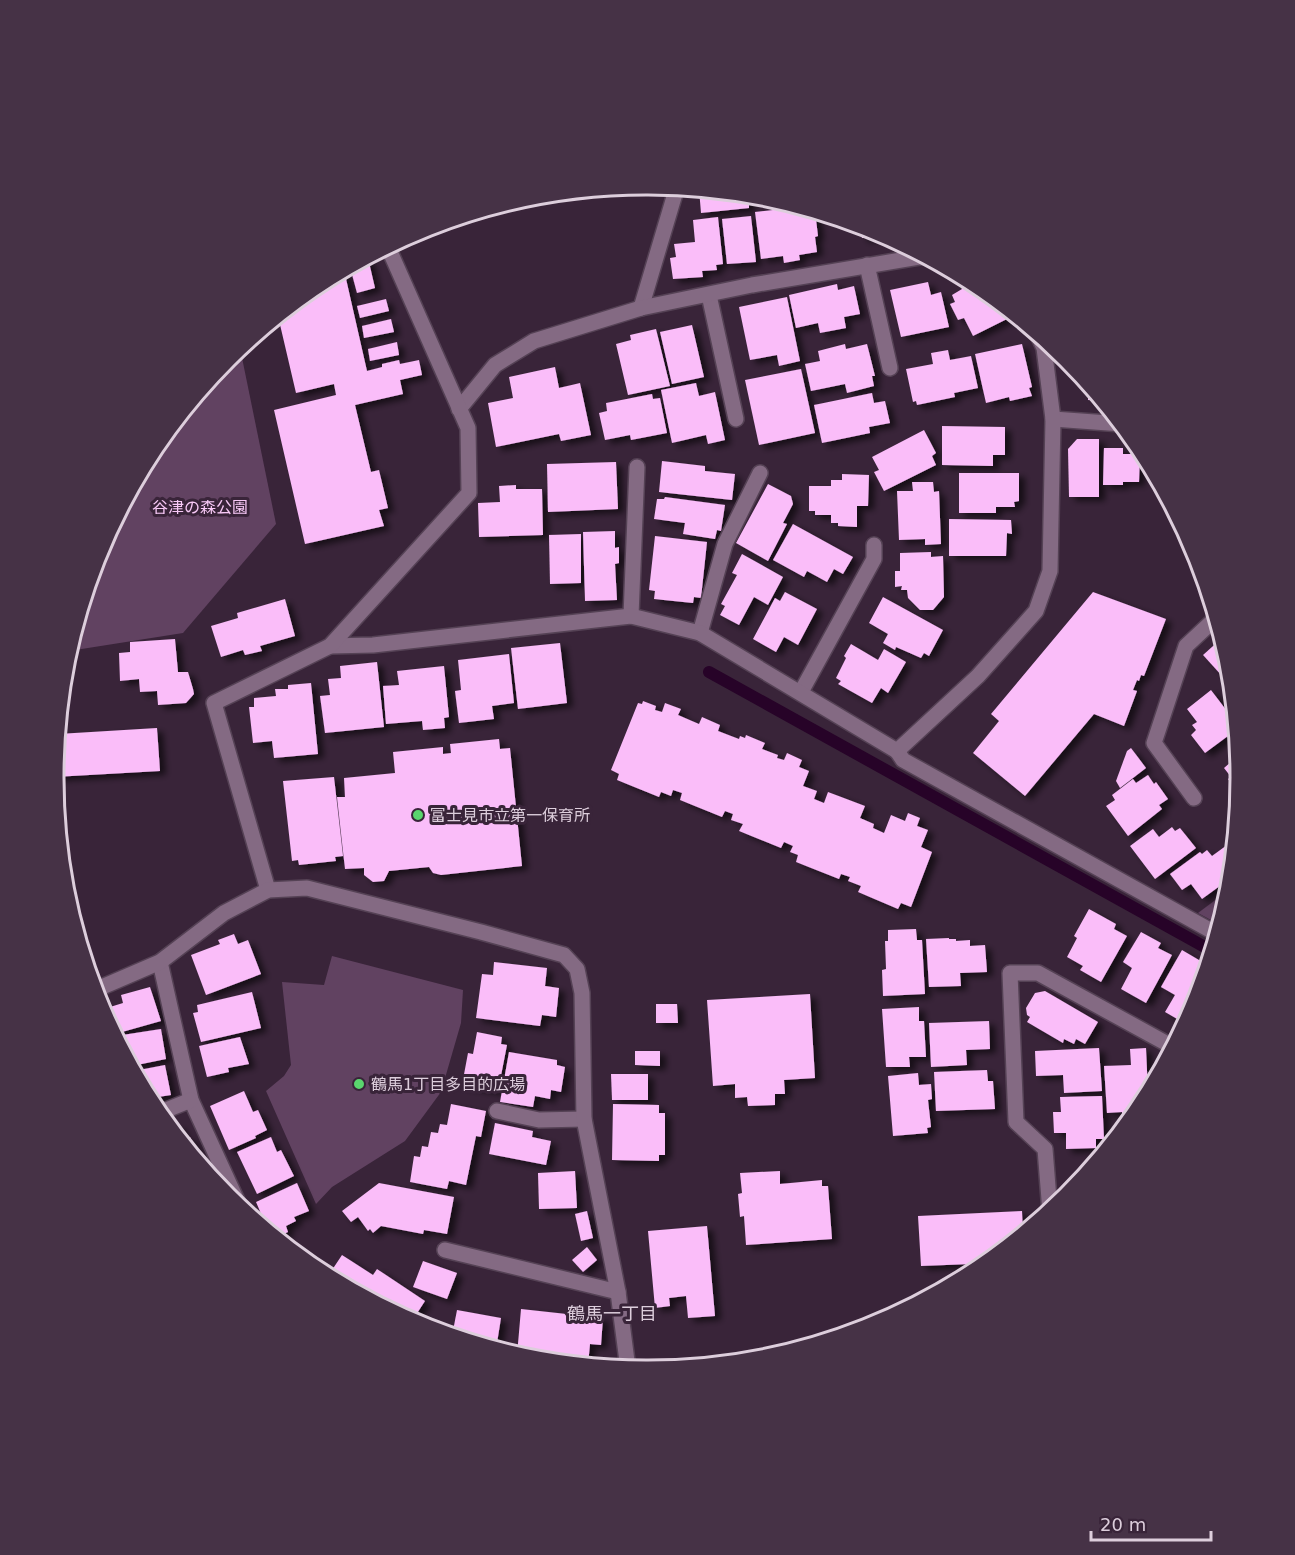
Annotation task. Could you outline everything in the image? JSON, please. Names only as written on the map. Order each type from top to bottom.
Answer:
[{"type":"street","points":[[641,308],[675,195]]},
{"type":"street","points":[[268,890],[214,703],[330,646],[469,493],[468,428],[391,254]]},
{"type":"street","points":[[459,409],[495,365],[534,341],[641,308],[752,285],[911,258]]},
{"type":"street","points":[[867,265],[890,368]]},
{"type":"street","points":[[709,295],[736,419]]},
{"type":"street","points":[[897,752],[978,676],[1036,611],[1050,571],[1053,419],[1044,350]]},
{"type":"street","points":[[1053,419],[1110,423]]},
{"type":"street","points":[[631,616],[637,467]]},
{"type":"street","points":[[700,633],[725,544],[760,473]]},
{"type":"street","points":[[801,692],[874,559],[874,545]]},
{"type":"street","points":[[330,646],[373,645],[631,616],[700,633],[897,752],[903,760],[1210,930]]},
{"type":"street","points":[[1194,798],[1154,743],[1186,646],[1210,624]]},
{"type":"street","points":[[103,986],[160,962],[224,913],[268,890],[307,888],[564,955],[577,969],[582,993],[584,1119],[618,1292],[627,1359]]},
{"type":"street","points":[[160,962],[191,1100],[230,1184]]},
{"type":"street","points":[[1049,1200],[1045,1149],[1016,1122],[1010,973],[1038,973],[1166,1043]]},
{"type":"street","points":[[169,1109],[191,1100]]},
{"type":"street","points":[[497,1111],[539,1120],[584,1119]]},
{"type":"street","points":[[445,1250],[618,1292]]},
{"type":"green space","name":"谷津の森公園","points":[[242,358],[276,524],[183,633],[79,649],[95,590],[109,554],[143,486],[185,423],[209,393]]},
{"type":"green space","points":[[1217,898],[1213,921],[1198,913]]},
{"type":"green space","name":"鶴馬1丁目多目的広場","points":[[332,956],[463,990],[461,1023],[441,1092],[405,1141],[332,1187],[316,1204],[266,1091],[284,1076],[291,1065],[282,982],[324,985]]},
{"type":"building","points":[[700,197],[749,204],[749,208],[701,213]]},
{"type":"building","points":[[777,210],[816,219],[817,252],[799,255],[800,260],[784,263],[783,256],[761,259],[755,212]]},
{"type":"building","points":[[751,216],[756,262],[727,264],[722,219]]},
{"type":"building","points":[[718,217],[723,264],[716,265],[717,270],[702,271],[703,277],[673,279],[670,258],[676,257],[674,244],[695,242],[693,220]]},
{"type":"building","points":[[370,266],[375,288],[357,293],[352,275]]},
{"type":"building","points":[[346,279],[367,371],[399,360],[400,364],[419,360],[422,375],[400,380],[403,394],[355,405],[371,472],[379,470],[388,508],[379,510],[384,526],[305,544],[274,410],[336,395],[334,384],[296,393],[280,325]]},
{"type":"building","points":[[928,282],[931,295],[941,292],[949,327],[901,337],[890,290]]},
{"type":"building","points":[[837,284],[838,290],[854,286],[860,314],[844,317],[846,328],[820,333],[818,323],[796,328],[789,295]]},
{"type":"building","points":[[961,286],[1007,319],[973,336],[964,318],[958,320],[950,304],[955,302],[952,295],[962,289]]},
{"type":"building","points":[[787,297],[800,361],[779,366],[777,355],[750,360],[739,307]]},
{"type":"building","points":[[386,299],[389,311],[360,318],[357,306]]},
{"type":"building","points":[[391,319],[394,332],[364,338],[362,326]]},
{"type":"building","points":[[692,325],[704,377],[672,384],[660,332]]},
{"type":"building","points":[[656,329],[670,386],[628,395],[616,344],[631,340],[630,335]]},
{"type":"building","points":[[397,342],[399,355],[370,361],[368,349]]},
{"type":"building","points":[[845,344],[846,349],[867,344],[875,376],[872,376],[874,386],[847,393],[845,384],[811,391],[805,364],[820,361],[818,351]]},
{"type":"building","points":[[1022,344],[1032,396],[1010,401],[1009,397],[986,403],[975,354]]},
{"type":"building","points":[[948,350],[950,360],[971,356],[978,388],[954,393],[955,397],[917,405],[916,401],[913,402],[906,369],[933,364],[931,353]]},
{"type":"building","points":[[555,367],[559,388],[580,383],[591,435],[561,441],[559,434],[496,447],[488,403],[513,398],[509,377]]},
{"type":"building","points":[[801,369],[815,433],[759,445],[745,380]]},
{"type":"building","points":[[696,383],[699,396],[715,392],[725,440],[708,444],[706,435],[672,443],[661,390]]},
{"type":"building","points":[[872,393],[874,403],[885,401],[890,423],[869,427],[870,433],[822,443],[814,405]]},
{"type":"building","points":[[652,394],[653,399],[660,398],[667,433],[631,440],[630,435],[605,440],[599,413],[607,411],[606,403]]},
{"type":"building","points":[[942,426],[1005,427],[1005,455],[993,455],[993,466],[942,465]]},
{"type":"building","points":[[924,430],[936,453],[932,456],[936,465],[884,491],[874,472],[879,470],[872,457]]},
{"type":"building","points":[[1077,439],[1099,439],[1099,497],[1069,497],[1068,449]]},
{"type":"building","points":[[1104,448],[1123,448],[1123,454],[1132,454],[1140,466],[1139,482],[1103,485]]},
{"type":"building","points":[[662,461],[705,466],[705,471],[735,474],[732,500],[659,492]]},
{"type":"building","points":[[616,462],[618,509],[548,512],[547,464]]},
{"type":"building","points":[[959,473],[1019,473],[1019,501],[1014,502],[1015,507],[996,507],[996,513],[959,513]]},
{"type":"building","points":[[842,474],[869,475],[868,506],[857,506],[857,527],[838,526],[838,523],[831,523],[831,515],[815,515],[815,511],[809,511],[809,486],[831,486],[831,480],[842,480]]},
{"type":"building","points":[[912,482],[933,482],[934,492],[939,491],[941,544],[925,545],[925,539],[899,540],[897,491],[913,491]]},
{"type":"building","points":[[768,484],[791,496],[793,504],[783,523],[787,524],[768,561],[736,543]]},
{"type":"building","points":[[516,485],[516,489],[542,489],[543,535],[479,537],[478,503],[500,502],[499,486]]},
{"type":"building","points":[[665,497],[725,505],[721,531],[717,530],[715,539],[683,534],[685,523],[654,519],[657,499]]},
{"type":"building","points":[[949,519],[1011,520],[1012,534],[1007,533],[1006,556],[949,556]]},
{"type":"building","points":[[793,524],[853,557],[843,574],[834,569],[827,582],[807,571],[804,577],[773,560]]},
{"type":"building","points":[[615,531],[615,548],[619,547],[619,563],[615,564],[617,600],[585,601],[583,532]]},
{"type":"building","points":[[581,534],[581,583],[550,584],[549,535]]},
{"type":"building","points":[[655,536],[707,542],[701,598],[694,597],[693,603],[654,599],[655,591],[649,590]]},
{"type":"building","points":[[931,552],[931,557],[943,556],[944,597],[933,610],[920,610],[908,598],[907,590],[901,590],[902,586],[895,587],[895,571],[900,571],[900,553]]},
{"type":"building","points":[[742,554],[783,577],[768,605],[754,597],[739,625],[720,615],[725,606],[721,604],[737,575],[732,573]]},
{"type":"building","points":[[785,592],[817,609],[798,645],[784,637],[776,652],[753,639],[775,598],[780,601]]},
{"type":"building","points":[[1093,592],[1166,619],[1144,676],[1141,675],[1139,681],[1137,680],[1133,690],[1137,691],[1124,726],[1094,714],[1025,796],[973,753],[999,721],[991,714]]},
{"type":"building","points":[[883,597],[943,630],[929,656],[924,653],[921,658],[896,647],[895,650],[883,643],[888,634],[869,623]]},
{"type":"building","points":[[285,599],[295,636],[260,646],[262,651],[245,655],[243,650],[221,657],[211,626],[238,618],[237,613]]},
{"type":"building","points":[[175,639],[178,672],[188,672],[194,694],[186,703],[158,705],[157,691],[140,692],[139,679],[120,681],[119,653],[130,652],[130,642]]},
{"type":"building","points":[[560,643],[567,703],[518,709],[511,648]]},
{"type":"building","points":[[851,644],[878,660],[884,649],[906,662],[888,693],[881,688],[872,703],[838,684],[841,681],[836,678]]},
{"type":"building","points":[[1215,644],[1221,675],[1203,655]]},
{"type":"building","points":[[509,654],[514,703],[492,706],[494,719],[459,723],[455,691],[461,690],[458,660]]},
{"type":"building","points":[[377,662],[384,727],[325,733],[320,696],[330,695],[328,679],[341,678],[340,666]]},
{"type":"building","points":[[444,666],[449,717],[444,718],[445,728],[423,730],[422,721],[386,724],[383,686],[399,685],[397,671]]},
{"type":"building","points":[[311,683],[318,754],[274,758],[272,741],[253,743],[249,707],[254,707],[254,698],[276,696],[275,689],[288,689],[288,685]]},
{"type":"building","points":[[1211,690],[1227,711],[1229,735],[1205,753],[1191,735],[1196,730],[1192,725],[1197,722],[1187,709]]},
{"type":"building","points":[[643,701],[656,706],[655,710],[662,712],[665,703],[681,709],[678,715],[699,724],[702,717],[720,725],[718,731],[739,739],[740,736],[745,738],[746,735],[765,743],[762,749],[778,755],[777,758],[784,760],[787,753],[802,760],[799,767],[809,771],[803,786],[817,791],[814,799],[824,803],[828,792],[865,806],[860,818],[874,824],[873,828],[884,833],[891,815],[905,821],[908,813],[920,818],[917,826],[928,830],[921,847],[932,852],[911,907],[901,903],[898,909],[858,892],[861,886],[848,881],[850,877],[841,874],[839,879],[796,862],[798,855],[790,852],[793,846],[784,842],[781,848],[739,831],[743,824],[731,820],[733,814],[725,811],[722,817],[680,800],[682,793],[673,790],[671,796],[661,792],[659,797],[617,780],[619,774],[611,770],[638,703],[642,704]]},
{"type":"building","points":[[157,728],[160,771],[64,776],[66,733]]},
{"type":"building","points":[[499,739],[500,749],[510,748],[522,866],[441,875],[433,873],[429,867],[389,871],[384,881],[373,882],[364,875],[364,868],[345,869],[337,797],[345,797],[344,778],[395,773],[393,752],[443,747],[443,754],[451,753],[450,744]]},
{"type":"building","points":[[1131,748],[1146,768],[1120,788],[1116,781],[1127,751]]},
{"type":"building","points":[[1230,763],[1230,776],[1224,768]]},
{"type":"building","points":[[1148,775],[1168,799],[1159,805],[1162,809],[1128,836],[1106,806],[1115,800],[1112,795],[1133,779],[1136,783]]},
{"type":"building","points":[[334,777],[343,856],[335,857],[336,861],[299,865],[298,860],[292,861],[283,781]]},
{"type":"building","points":[[1172,827],[1175,831],[1180,828],[1196,848],[1155,879],[1130,846],[1153,829],[1159,837]]},
{"type":"building","points":[[1227,845],[1220,886],[1202,899],[1191,884],[1182,890],[1170,874],[1200,852],[1202,854],[1207,850],[1212,856]]},
{"type":"building","points":[[1089,909],[1116,924],[1114,929],[1127,936],[1101,982],[1080,970],[1083,966],[1067,957],[1077,938],[1074,936]]},
{"type":"building","points":[[916,929],[917,940],[922,940],[925,994],[883,996],[882,970],[886,969],[885,941],[888,941],[888,930]]},
{"type":"building","points":[[1141,932],[1161,943],[1158,948],[1172,955],[1146,1003],[1121,989],[1132,968],[1123,962]]},
{"type":"building","points":[[234,934],[238,944],[248,940],[261,974],[206,995],[191,955],[220,944],[218,940]]},
{"type":"building","points":[[926,939],[956,939],[956,941],[970,940],[970,946],[985,945],[987,972],[960,973],[961,986],[929,987]]},
{"type":"building","points":[[1182,950],[1201,961],[1177,1019],[1165,1012],[1175,995],[1161,987]]},
{"type":"building","points":[[494,962],[547,968],[545,986],[559,988],[556,1017],[542,1015],[540,1026],[476,1018],[482,974],[493,975]]},
{"type":"building","points":[[150,987],[161,1021],[123,1032],[112,1007],[123,1003],[121,995]]},
{"type":"building","points":[[1045,991],[1098,1022],[1085,1044],[1076,1039],[1074,1044],[1064,1039],[1063,1043],[1027,1022],[1030,1017],[1027,1015],[1026,1008],[1035,993]]},
{"type":"building","points":[[252,992],[261,1028],[201,1042],[193,1013],[198,1012],[197,1005]]},
{"type":"building","points":[[810,994],[815,1078],[784,1080],[785,1094],[775,1094],[775,1105],[748,1106],[747,1097],[735,1098],[735,1084],[713,1086],[707,1000]]},
{"type":"building","points":[[656,1004],[677,1004],[678,1023],[656,1023]]},
{"type":"building","points":[[919,1007],[919,1021],[924,1021],[926,1057],[909,1057],[910,1067],[886,1067],[882,1009]]},
{"type":"building","points":[[989,1021],[990,1049],[966,1050],[967,1065],[931,1067],[929,1023]]},
{"type":"building","points":[[161,1029],[166,1059],[140,1064],[125,1035]]},
{"type":"building","points":[[477,1032],[502,1037],[501,1044],[507,1045],[498,1091],[462,1085],[468,1053],[473,1054]]},
{"type":"building","points":[[240,1037],[249,1064],[228,1068],[229,1072],[207,1077],[199,1046]]},
{"type":"building","points":[[1099,1048],[1102,1091],[1064,1093],[1063,1075],[1036,1076],[1035,1051]]},
{"type":"building","points":[[1146,1048],[1147,1077],[1122,1115],[1122,1112],[1107,1113],[1104,1066],[1131,1065],[1130,1049]]},
{"type":"building","points":[[635,1051],[660,1051],[660,1066],[635,1065]]},
{"type":"building","points":[[509,1052],[557,1060],[557,1065],[565,1067],[561,1092],[551,1090],[550,1099],[535,1096],[533,1107],[500,1102]]},
{"type":"building","points":[[165,1065],[171,1095],[160,1097],[143,1069]]},
{"type":"building","points":[[987,1070],[988,1081],[993,1081],[995,1109],[936,1111],[934,1072]]},
{"type":"building","points":[[918,1073],[919,1085],[931,1084],[932,1099],[928,1100],[931,1127],[927,1128],[928,1133],[893,1136],[888,1076]]},
{"type":"building","points":[[611,1074],[648,1074],[648,1100],[612,1100]]},
{"type":"building","points":[[244,1091],[253,1112],[258,1110],[267,1130],[255,1136],[256,1138],[229,1150],[210,1106]]},
{"type":"building","points":[[1102,1096],[1104,1139],[1096,1139],[1096,1148],[1066,1149],[1066,1133],[1054,1133],[1053,1112],[1061,1112],[1060,1097]]},
{"type":"building","points":[[451,1104],[486,1111],[481,1137],[476,1136],[466,1185],[449,1181],[447,1189],[410,1182],[414,1156],[420,1157],[422,1146],[428,1147],[431,1132],[438,1133],[440,1124],[447,1125]]},
{"type":"building","points":[[613,1104],[659,1105],[659,1113],[665,1113],[665,1155],[659,1155],[659,1161],[612,1160]]},
{"type":"building","points":[[495,1123],[533,1131],[532,1137],[551,1141],[546,1165],[489,1154]]},
{"type":"building","points":[[271,1137],[277,1152],[281,1150],[294,1176],[257,1194],[237,1152]]},
{"type":"building","points":[[575,1171],[577,1208],[539,1209],[538,1173]]},
{"type":"building","points":[[780,1171],[780,1184],[822,1180],[822,1186],[828,1186],[832,1239],[746,1245],[744,1216],[740,1217],[738,1194],[742,1193],[740,1173]]},
{"type":"building","points":[[297,1183],[309,1211],[294,1217],[296,1221],[286,1226],[288,1232],[285,1233],[261,1214],[256,1202]]},
{"type":"building","points":[[379,1183],[454,1197],[447,1234],[424,1230],[423,1234],[381,1226],[373,1233],[370,1229],[368,1231],[358,1217],[351,1222],[342,1211]]},
{"type":"building","points":[[587,1211],[593,1238],[581,1241],[575,1214]]},
{"type":"building","points":[[1022,1211],[1023,1224],[968,1264],[921,1266],[918,1216]]},
{"type":"building","points":[[707,1226],[715,1316],[688,1318],[686,1296],[669,1298],[670,1306],[655,1308],[648,1231]]},
{"type":"building","points":[[587,1247],[597,1260],[583,1272],[572,1260]]},
{"type":"building","points":[[342,1255],[373,1275],[377,1269],[425,1301],[417,1313],[333,1268]]},
{"type":"building","points":[[423,1261],[457,1273],[447,1299],[413,1287]]},
{"type":"building","points":[[521,1309],[603,1318],[601,1345],[590,1344],[589,1357],[518,1346]]},
{"type":"building","points":[[457,1310],[501,1318],[497,1341],[454,1328]]},
{"type":"waterway","points":[[709,672],[1205,947]]},
{"type":"place","name":"富士見市立第一保育所","points":[[418,815]]},
{"type":"place","name":"鶴馬1丁目多目的広場","points":[[359,1084]]},
{"type":"district","name":"鶴馬一丁目","points":[[612,1313]]}]
